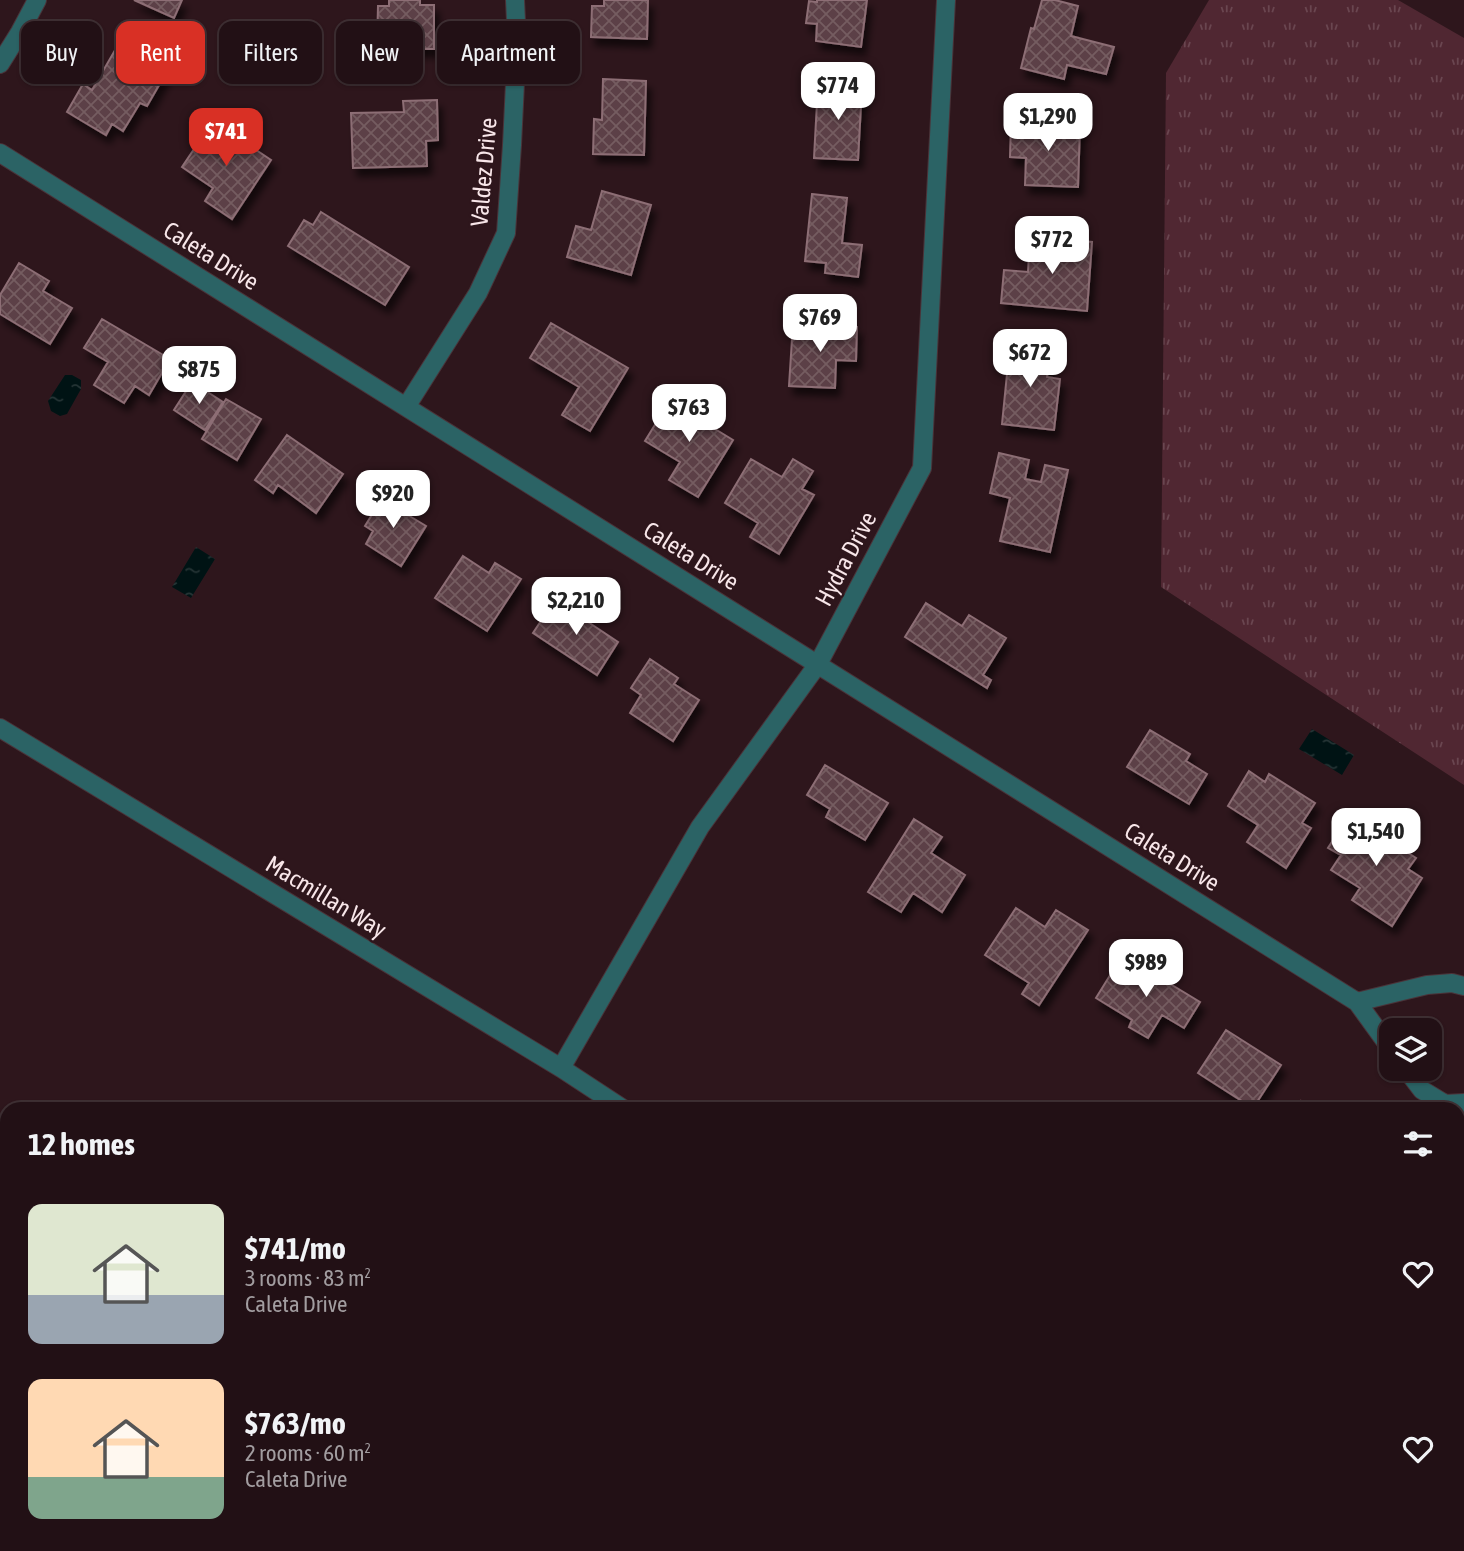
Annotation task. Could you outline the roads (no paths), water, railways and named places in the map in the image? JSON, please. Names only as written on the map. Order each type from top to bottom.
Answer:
[{"type":"street","points":[[0,64],[37,0]]},
{"type":"street","name":"Valdez Drive","points":[[406,407],[478,293],[506,233],[516,55],[515,0]]},
{"type":"street","name":"Hydra Drive","points":[[561,1068],[700,827],[818,664],[922,468],[946,0]]},
{"type":"street","name":"Caleta Drive","points":[[0,153],[1357,1002],[1379,1032]]},
{"type":"street","name":"Macmillan Way","points":[[0,728],[613,1102]]},
{"type":"street","points":[[1357,1002],[1427,985],[1452,983],[1464,986]]},
{"type":"street","points":[[1415,1081],[1422,1090],[1442,1102]]},
{"type":"water","points":[[65,375],[81,380],[81,389],[67,414],[60,416],[51,411],[48,401]]},
{"type":"water","points":[[196,547],[215,559],[191,598],[172,587]]},
{"type":"water","points":[[1312,729],[1354,755],[1342,775],[1299,749]]}]
